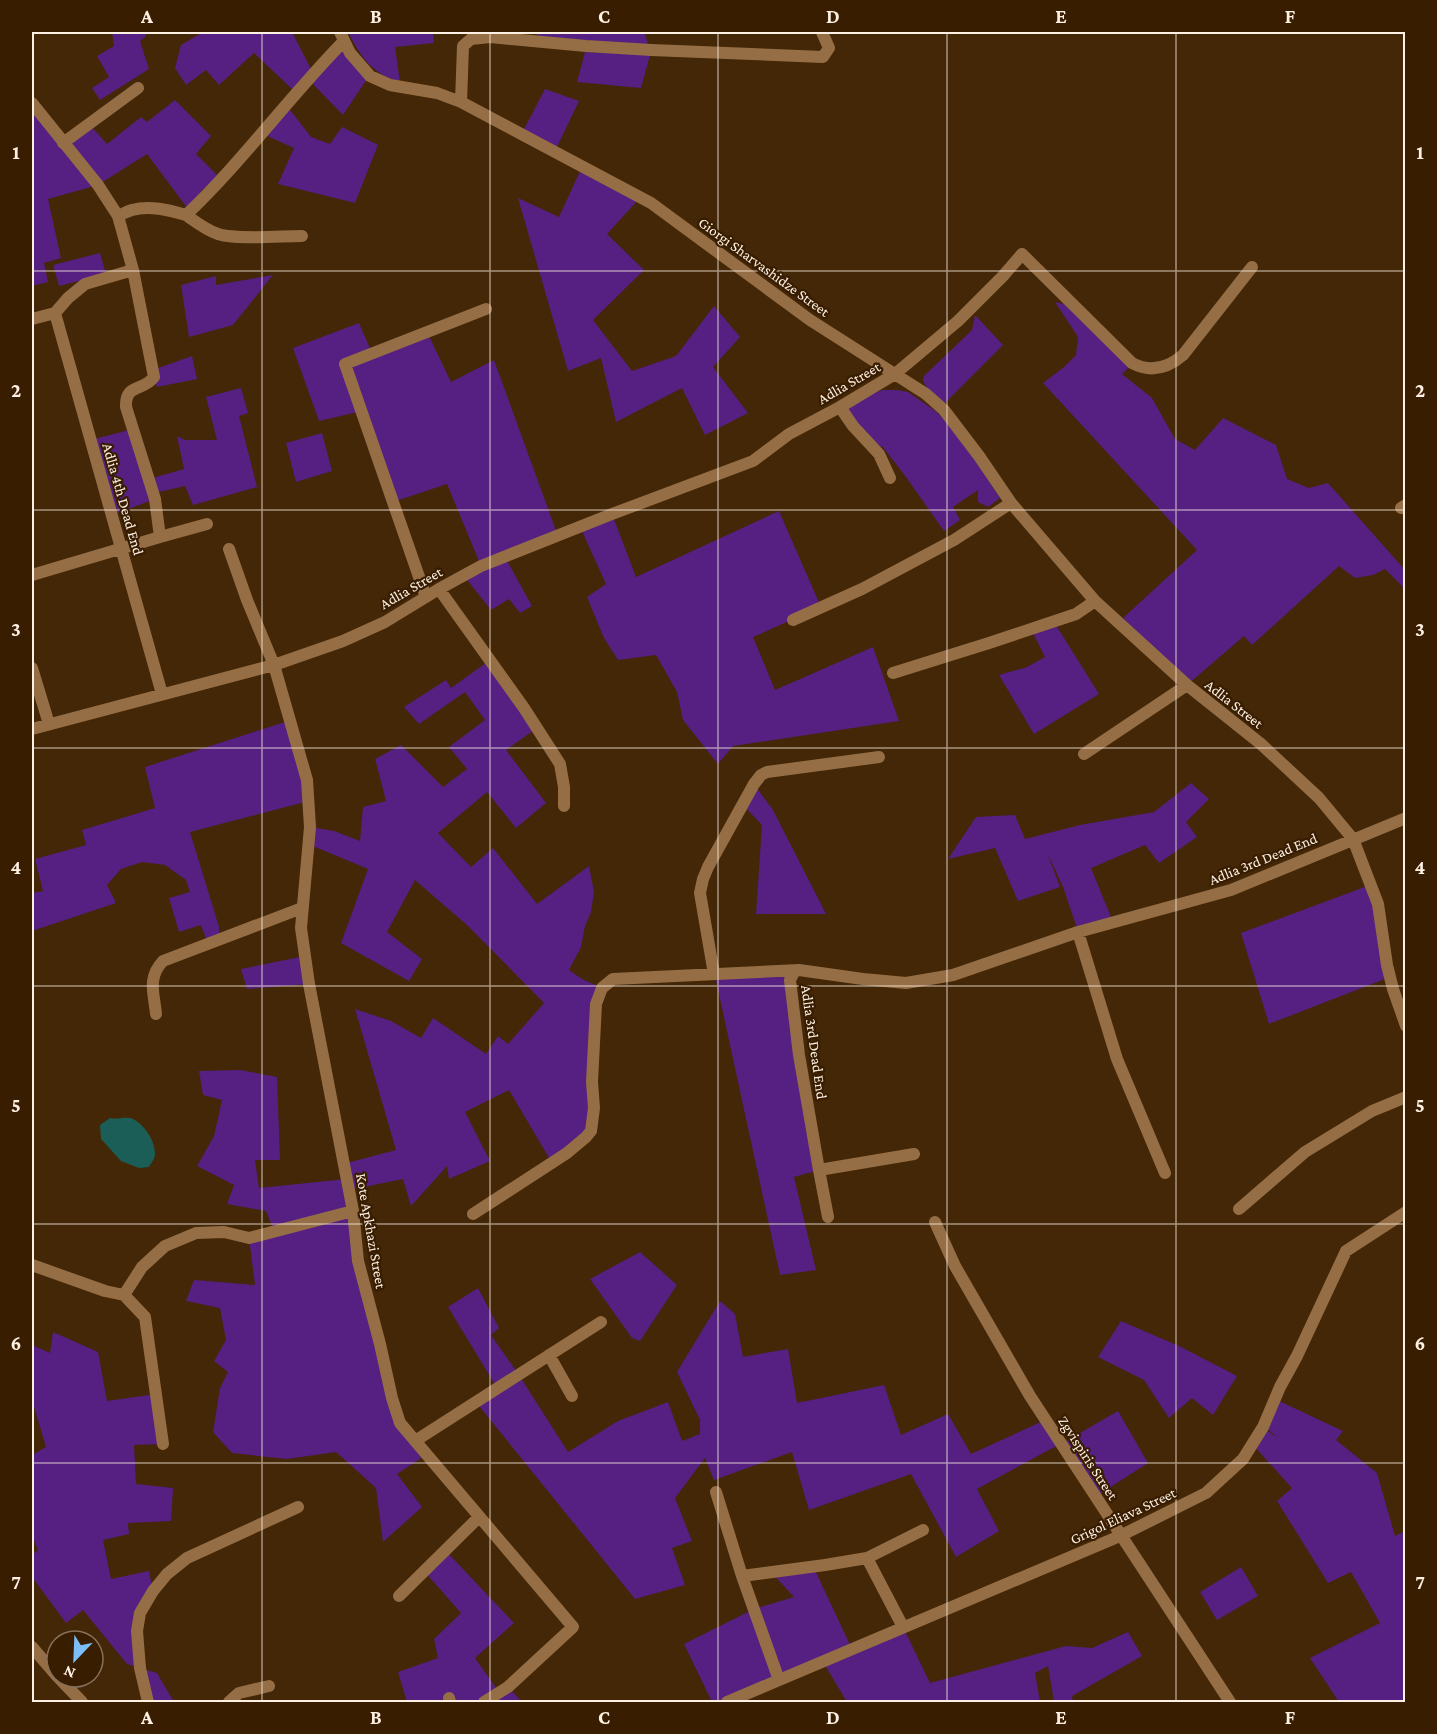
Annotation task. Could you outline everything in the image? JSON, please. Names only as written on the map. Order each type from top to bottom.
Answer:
[{"type":"street","points":[[461,102],[464,46],[471,39],[490,37],[651,50],[823,57],[829,48],[822,32]]},
{"type":"street","points":[[186,215],[206,196],[342,36]]},
{"type":"street","name":"Giorgi Sharvashidze Street","points":[[342,36],[351,53],[370,76],[390,85],[437,93],[461,102],[651,203],[810,320],[895,374]]},
{"type":"street","points":[[63,143],[138,88]]},
{"type":"street","points":[[32,103],[98,185],[118,216],[133,270],[154,377],[129,393],[126,407],[155,499],[160,537]]},
{"type":"street","points":[[118,216],[132,210],[168,210],[186,215],[219,235],[302,236]]},
{"type":"street","points":[[895,374],[958,321],[1004,276],[1022,254],[1132,363],[1143,369],[1174,363],[1183,355],[1252,267]]},
{"type":"street","points":[[32,319],[55,313],[85,284],[133,270]]},
{"type":"street","points":[[426,597],[345,364],[486,309]]},
{"type":"street","name":"Adlia 4th Dead End","points":[[55,313],[162,694]]},
{"type":"street","name":"Adlia Street","points":[[32,729],[274,665],[343,640],[385,622],[481,566],[753,461],[789,434],[895,374],[926,394],[944,410],[1011,503],[1095,601],[1187,686],[1261,744],[1320,798],[1353,839],[1377,904],[1387,965],[1406,1026]]},
{"type":"street","points":[[840,407],[853,426],[879,454],[890,478]]},
{"type":"street","points":[[793,620],[862,589],[944,545],[1011,503]]},
{"type":"street","points":[[32,575],[207,524]]},
{"type":"street","name":"Kote Apkhazi Street","points":[[229,549],[274,665],[307,780],[310,827],[301,928],[309,984],[353,1211],[358,1261],[392,1398],[400,1423],[573,1627],[508,1687],[484,1702]]},
{"type":"street","points":[[439,589],[524,708],[560,764],[564,787],[564,806]]},
{"type":"street","points":[[893,673],[1077,614],[1095,601]]},
{"type":"street","points":[[32,668],[49,724]]},
{"type":"street","points":[[1084,754],[1187,686]]},
{"type":"street","points":[[714,974],[700,893],[708,867],[754,784],[761,775],[767,772],[879,757]]},
{"type":"street","name":"Adlia 3rd Dead End","points":[[819,1170],[799,1055],[790,980],[794,972],[800,970],[906,983],[953,975],[1078,932],[1231,890],[1406,818]]},
{"type":"street","points":[[156,1014],[152,978],[163,961],[302,909]]},
{"type":"street","points":[[1078,932],[1117,1059],[1165,1173]]},
{"type":"street","points":[[473,1214],[567,1154],[591,1131],[594,1108],[592,1082],[596,1004],[602,988],[613,979],[800,970]]},
{"type":"street","points":[[1239,1209],[1305,1152],[1372,1112],[1406,1097]]},
{"type":"street","points":[[828,1217],[819,1170],[914,1154]]},
{"type":"street","points":[[124,1295],[142,1267],[165,1246],[196,1233],[224,1232],[249,1238],[353,1211]]},
{"type":"street","name":"Grigol Eliava Street","points":[[727,1702],[1120,1536],[1206,1493],[1243,1459],[1263,1427],[1346,1251],[1406,1212]]},
{"type":"street","name":"Zgvispiris Street","points":[[935,1222],[955,1266],[1030,1396],[1230,1702]]},
{"type":"street","points":[[32,1265],[105,1291],[124,1295],[145,1317],[163,1444]]},
{"type":"street","points":[[415,1441],[601,1322]]},
{"type":"street","points":[[549,1355],[572,1396]]},
{"type":"street","points":[[716,1492],[742,1576],[779,1680]]},
{"type":"street","points":[[148,1702],[140,1668],[137,1631],[140,1612],[153,1591],[167,1574],[188,1558],[298,1507]]},
{"type":"street","points":[[399,1596],[479,1517]]},
{"type":"street","points":[[742,1576],[867,1558],[923,1530]]},
{"type":"street","points":[[867,1558],[903,1628]]},
{"type":"street","points":[[32,1647],[45,1662]]},
{"type":"street","points":[[229,1702],[239,1694],[269,1686]]},
{"type":"street","points":[[70,1689],[82,1702]]},
{"type":"shaded area","points":[[112,32],[145,32],[146,36],[140,41],[149,69],[100,100],[92,88],[109,77],[97,56],[114,46]]},
{"type":"shaded area","points":[[203,32],[292,32],[312,71],[293,90],[254,53],[219,85],[206,70],[186,85],[175,68],[181,45]]},
{"type":"shaded area","points":[[348,32],[433,32],[434,43],[395,47],[400,82],[374,69]]},
{"type":"shaded area","points":[[537,32],[644,32],[649,46],[537,36]]},
{"type":"shaded area","points":[[345,49],[367,79],[343,115],[310,81]]},
{"type":"shaded area","points":[[585,52],[650,55],[641,88],[577,82]]},
{"type":"shaded area","points":[[545,89],[579,101],[557,147],[523,131]]},
{"type":"shaded area","points":[[175,100],[211,136],[196,154],[219,177],[202,190],[188,209],[147,154],[101,183],[69,142],[90,125],[107,144],[141,117],[147,122]]},
{"type":"shaded area","points":[[32,103],[98,185],[48,199],[61,258],[44,263],[48,282],[32,286]]},
{"type":"shaded area","points":[[287,106],[311,137],[330,144],[342,127],[378,145],[355,203],[278,184],[294,148],[263,134]]},
{"type":"shaded area","points":[[581,169],[638,200],[607,234],[644,270],[593,320],[632,371],[676,356],[714,306],[740,337],[713,367],[748,413],[705,435],[682,388],[616,422],[601,358],[568,371],[518,198],[559,217]]},
{"type":"shaded area","points":[[100,253],[106,274],[59,286],[53,265]]},
{"type":"shaded area","points":[[273,275],[233,325],[189,337],[181,285],[216,276],[216,285]]},
{"type":"shaded area","points":[[1055,302],[1068,305],[1130,366],[1122,374],[1152,398],[1175,439],[1195,450],[1223,418],[1276,445],[1287,479],[1309,488],[1328,483],[1405,570],[1405,595],[1404,588],[1385,569],[1373,575],[1355,578],[1339,566],[1252,645],[1244,636],[1187,685],[1123,618],[1197,550],[1043,383],[1076,355],[1078,337]]},
{"type":"shaded area","points":[[975,315],[1003,345],[943,405],[932,397],[923,381],[924,376],[972,330]]},
{"type":"shaded area","points":[[359,323],[372,353],[427,332],[451,382],[494,360],[558,536],[505,557],[532,606],[520,613],[509,599],[491,610],[464,576],[481,566],[447,484],[393,502],[362,411],[319,421],[293,348]]},
{"type":"shaded area","points":[[192,356],[197,379],[157,387],[153,370]]},
{"type":"shaded area","points":[[241,388],[248,413],[239,416],[257,487],[193,505],[185,486],[154,493],[155,499],[112,515],[90,440],[133,429],[149,479],[184,469],[177,436],[185,440],[217,440],[206,397]]},
{"type":"shaded area","points":[[883,390],[908,392],[953,427],[1000,498],[988,507],[978,502],[978,490],[953,507],[960,520],[944,531],[882,446],[877,449],[848,409],[870,394]]},
{"type":"shaded area","points":[[322,433],[332,471],[296,482],[286,443]]},
{"type":"shaded area","points":[[779,511],[821,607],[753,637],[775,690],[873,647],[899,721],[733,746],[718,764],[683,720],[677,692],[656,655],[618,660],[604,638],[587,597],[606,584],[580,527],[612,514],[636,577]]},
{"type":"shaded area","points":[[1054,622],[1099,694],[1034,734],[999,675],[1027,667],[1045,657],[1031,629]]},
{"type":"shaded area","points":[[490,660],[537,728],[506,750],[546,803],[516,828],[487,792],[438,833],[471,867],[493,848],[537,904],[589,866],[594,892],[591,912],[585,926],[581,947],[569,970],[602,988],[594,1122],[552,1163],[509,1090],[465,1112],[490,1161],[449,1179],[447,1166],[411,1206],[403,1179],[349,1190],[392,1398],[426,1455],[397,1474],[422,1507],[383,1542],[376,1488],[336,1452],[287,1459],[232,1453],[213,1432],[220,1388],[228,1372],[214,1361],[226,1340],[220,1308],[186,1301],[194,1280],[255,1285],[249,1238],[274,1231],[266,1211],[227,1204],[234,1185],[197,1166],[214,1136],[222,1100],[203,1095],[199,1071],[240,1070],[277,1077],[280,1160],[255,1160],[259,1188],[346,1179],[343,1164],[396,1150],[355,1009],[391,1021],[421,1038],[433,1018],[486,1054],[498,1036],[508,1044],[544,1003],[468,926],[415,880],[387,932],[422,959],[409,981],[341,943],[368,869],[308,844],[310,827],[334,831],[360,841],[363,807],[386,801],[375,759],[401,745],[443,787],[467,769],[449,747],[485,720],[465,692],[419,724],[404,707],[446,680],[451,688]]},
{"type":"shaded area","points":[[288,721],[301,770],[305,802],[190,832],[219,927],[219,940],[208,944],[201,925],[179,932],[169,898],[190,892],[186,880],[165,865],[142,862],[121,869],[107,885],[116,903],[32,931],[32,893],[43,891],[35,859],[86,845],[82,830],[155,808],[145,767]]},
{"type":"shaded area","points":[[1191,783],[1209,799],[1186,822],[1197,837],[1159,863],[1145,845],[1091,868],[1113,922],[1078,931],[1063,887],[1047,852],[1060,887],[1018,901],[995,848],[948,859],[976,817],[1015,815],[1025,839],[1080,825],[1154,812]]},
{"type":"shaded area","points":[[754,784],[773,810],[826,914],[756,914],[762,825],[743,805]]},
{"type":"shaded area","points":[[1370,885],[1390,977],[1269,1024],[1241,933]]},
{"type":"shaded area","points":[[305,956],[309,984],[247,989],[241,969]]},
{"type":"shaded area","points":[[794,973],[819,1170],[794,1177],[816,1270],[780,1275],[715,976]]},
{"type":"shaded area","points":[[640,1252],[677,1285],[640,1341],[632,1338],[590,1279]]},
{"type":"shaded area","points":[[478,1288],[499,1328],[491,1335],[568,1452],[618,1421],[668,1402],[682,1441],[700,1434],[700,1420],[677,1372],[720,1301],[735,1314],[743,1357],[788,1349],[797,1403],[884,1385],[901,1435],[948,1414],[971,1454],[1045,1420],[1060,1444],[977,1489],[999,1531],[956,1557],[911,1474],[809,1510],[792,1452],[714,1480],[705,1458],[675,1498],[692,1541],[672,1548],[685,1585],[635,1599],[476,1402],[497,1388],[448,1307]]},
{"type":"shaded area","points":[[1121,1321],[1179,1346],[1237,1376],[1213,1415],[1192,1398],[1169,1418],[1144,1380],[1098,1357]]},
{"type":"shaded area","points":[[53,1332],[98,1352],[107,1401],[156,1394],[163,1444],[134,1445],[136,1484],[173,1488],[171,1521],[128,1523],[129,1534],[103,1540],[111,1579],[149,1571],[153,1591],[140,1613],[140,1668],[127,1664],[105,1637],[105,1629],[98,1629],[83,1610],[66,1623],[32,1577],[32,1555],[38,1550],[32,1536],[32,1455],[46,1447],[32,1400],[32,1345],[50,1353]]},
{"type":"shaded area","points":[[1277,1400],[1343,1431],[1336,1440],[1377,1473],[1395,1536],[1405,1531],[1405,1702],[1339,1702],[1310,1658],[1380,1623],[1351,1572],[1328,1583],[1277,1501],[1292,1488],[1253,1445],[1263,1428],[1278,1438],[1265,1427]]},
{"type":"shaded area","points":[[1118,1411],[1148,1463],[1095,1497],[1061,1444]]},
{"type":"shaded area","points":[[445,1550],[514,1623],[475,1658],[499,1692],[508,1687],[522,1702],[450,1702],[448,1698],[432,1702],[407,1702],[398,1672],[438,1658],[434,1639],[461,1613],[424,1571]]},
{"type":"shaded area","points":[[813,1566],[852,1649],[903,1627],[930,1683],[1066,1646],[1092,1648],[1128,1632],[1142,1656],[1072,1696],[1073,1702],[1054,1702],[1048,1666],[1035,1673],[1040,1702],[847,1702],[823,1662],[727,1702],[712,1702],[684,1644],[754,1609],[794,1597],[771,1572]]},
{"type":"shaded area","points":[[1241,1567],[1258,1596],[1217,1620],[1200,1592]]},
{"type":"shaded area","points":[[140,1668],[157,1673],[174,1702],[148,1702]]},
{"type":"water","points":[[110,1118],[133,1119],[145,1129],[155,1149],[154,1158],[149,1167],[139,1168],[121,1161],[101,1139],[100,1125]]}]
